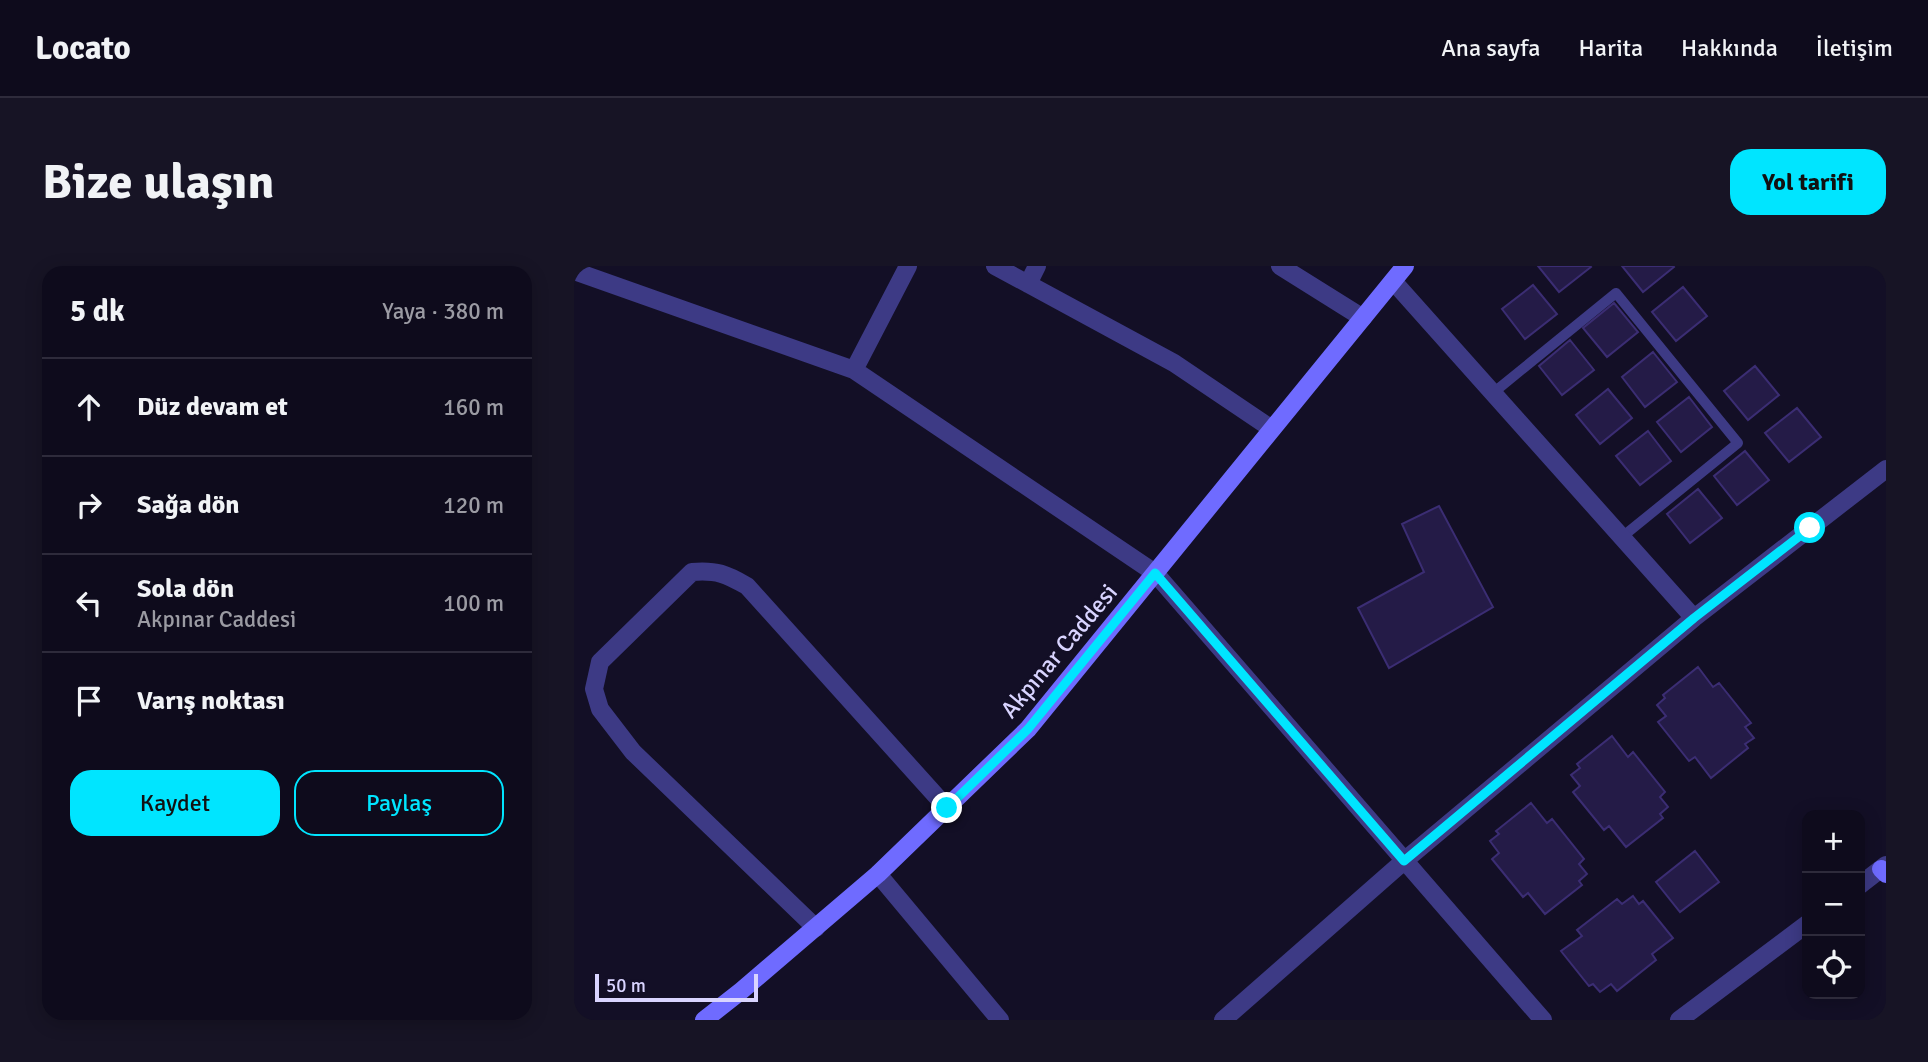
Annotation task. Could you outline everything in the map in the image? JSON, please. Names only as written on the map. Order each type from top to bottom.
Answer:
[{"type":"street","points":[[854,370],[908,266]]},
{"type":"street","points":[[995,266],[1174,363],[1272,429]]},
{"type":"street","points":[[1028,284],[1037,266]]},
{"type":"street","points":[[1280,266],[1363,318]]},
{"type":"street","name":"Akpınar Caddesi","points":[[704,1020],[878,874],[1028,729],[1405,266]]},
{"type":"street","points":[[574,271],[854,370],[1155,573],[1543,1020]]},
{"type":"street","points":[[1393,281],[1694,618]]},
{"type":"street","points":[[1223,1020],[1404,861],[1694,618],[1886,469]]},
{"type":"street","points":[[816,928],[633,752],[600,709],[594,689],[600,662],[692,572],[711,571],[726,574],[747,586],[947,808]]},
{"type":"street","points":[[1865,882],[1884,869]]},
{"type":"street","points":[[878,874],[1000,1020]]},
{"type":"street","points":[[1679,1020],[1802,928]]},
{"type":"lane","points":[[1493,393],[1616,293],[1738,443],[1622,537]]},
{"type":"building","points":[[1538,266],[1590,266],[1591,267],[1559,292]]},
{"type":"building","points":[[1622,266],[1673,266],[1674,267],[1643,292]]},
{"type":"building","points":[[1533,285],[1557,314],[1525,339],[1502,309]]},
{"type":"building","points":[[1683,287],[1707,316],[1676,341],[1652,312]]},
{"type":"building","points":[[1614,303],[1638,332],[1607,357],[1583,328]]},
{"type":"building","points":[[1570,340],[1594,370],[1562,395],[1539,366]]},
{"type":"building","points":[[1653,352],[1677,382],[1645,407],[1622,377]]},
{"type":"building","points":[[1755,366],[1779,395],[1748,420],[1724,391]]},
{"type":"building","points":[[1608,389],[1632,418],[1600,444],[1576,415]]},
{"type":"building","points":[[1689,397],[1712,427],[1681,452],[1657,422]]},
{"type":"building","points":[[1797,408],[1821,437],[1789,462],[1765,433]]},
{"type":"building","points":[[1648,431],[1671,461],[1640,485],[1616,456]]},
{"type":"building","points":[[1745,451],[1769,480],[1737,505],[1714,476]]},
{"type":"building","points":[[1698,489],[1722,518],[1690,543],[1667,514]]},
{"type":"building","points":[[1439,506],[1493,607],[1389,668],[1358,608],[1424,572],[1402,524]]},
{"type":"building","points":[[1698,667],[1713,687],[1719,683],[1751,723],[1745,727],[1754,738],[1745,744],[1748,748],[1711,778],[1695,757],[1689,761],[1658,722],[1666,716],[1657,705],[1665,698],[1663,695]]},
{"type":"building","points":[[1612,736],[1628,757],[1633,752],[1665,792],[1660,797],[1668,807],[1660,814],[1663,818],[1626,847],[1609,826],[1604,830],[1573,792],[1580,786],[1571,775],[1580,768],[1577,764]]},
{"type":"building","points":[[1531,803],[1547,823],[1552,819],[1584,859],[1579,864],[1587,874],[1579,881],[1582,885],[1545,914],[1528,893],[1523,897],[1492,859],[1499,853],[1490,841],[1499,834],[1496,831]]},
{"type":"building","points":[[1695,851],[1719,882],[1680,912],[1656,882]]},
{"type":"building","points":[[1633,896],[1639,904],[1643,901],[1673,938],[1652,954],[1656,960],[1617,991],[1611,984],[1600,992],[1593,984],[1589,986],[1561,951],[1582,936],[1577,930],[1617,899],[1622,904]]},
{"type":"route","points":[[947,808],[1028,729],[1155,573],[1404,861],[1694,618],[1810,528]]}]
